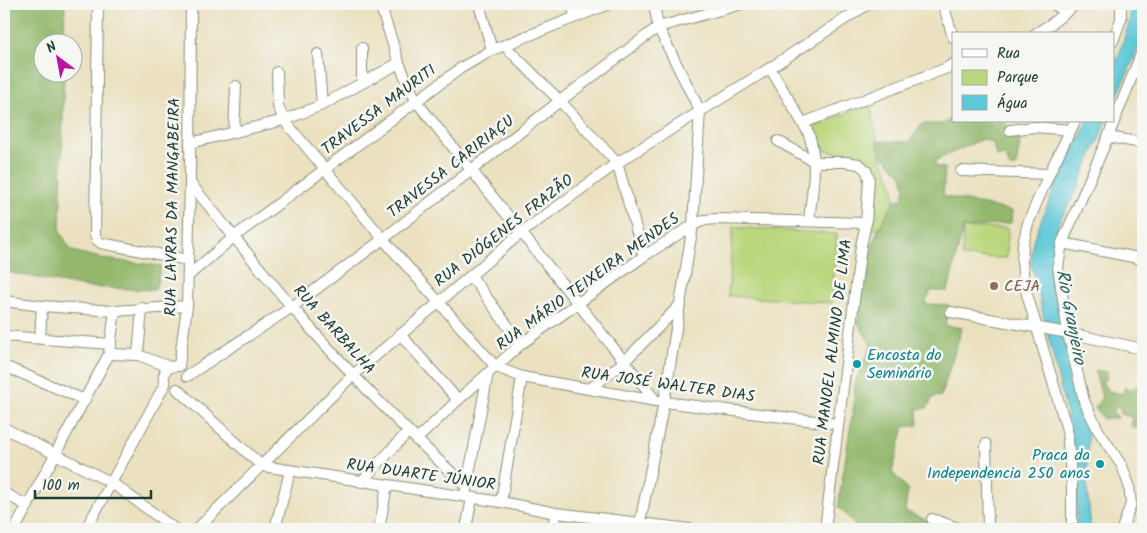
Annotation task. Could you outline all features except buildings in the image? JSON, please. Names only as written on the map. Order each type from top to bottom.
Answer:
[{"type":"street","points":[[98,4],[95,236],[101,243],[188,260]]},
{"type":"street","name":"RUA LAVRAS DA MANGABEIRA","points":[[86,529],[165,384],[164,374],[175,367],[187,306],[191,4]]},
{"type":"street","points":[[380,4],[399,63],[416,100],[521,233],[660,402]]},
{"type":"street","points":[[478,4],[492,50]]},
{"type":"street","points":[[572,4],[575,16]]},
{"type":"street","name":"TRAVESSA MAURITI","points":[[188,276],[235,236],[461,68],[492,50],[575,16],[610,4]]},
{"type":"street","points":[[640,526],[660,402],[681,304],[693,225],[700,111],[658,27],[654,4]]},
{"type":"street","name":"TRAVESSA CARIRIAÇU","points":[[187,376],[292,307],[658,27],[742,4]]},
{"type":"street","name":"RUA DIÓGENES FRAZÃO","points":[[197,529],[353,375],[521,233],[617,163],[770,68],[868,4]]},
{"type":"street","points":[[944,4],[952,33]]},
{"type":"street","points":[[1054,4],[1065,11]]},
{"type":"street","points":[[1038,32],[1076,4]]},
{"type":"street","points":[[1114,38],[1121,19],[1121,4]]},
{"type":"street","points":[[505,46],[560,101],[617,163],[644,256]]},
{"type":"street","points":[[362,48],[362,83]]},
{"type":"street","points":[[1122,529],[1130,504],[1129,485],[1122,466],[1098,430],[1084,401],[1068,333],[1058,267],[1062,242],[1143,53]]},
{"type":"street","points":[[318,54],[322,105]]},
{"type":"street","points":[[190,143],[284,120],[322,105],[399,63]]},
{"type":"street","points":[[803,123],[941,71],[952,65]]},
{"type":"street","points":[[770,68],[811,140],[815,162],[809,220]]},
{"type":"street","points":[[277,72],[278,106],[284,120],[492,370],[467,486],[466,529]]},
{"type":"street","points":[[234,133],[236,86]]},
{"type":"street","points":[[1010,130],[1073,125],[1028,223],[1023,244],[1022,261],[1024,284],[1066,430],[1072,487],[1072,529]]},
{"type":"street","points":[[1108,137],[1143,143]]},
{"type":"street","points":[[778,141],[815,162]]},
{"type":"street","name":"RUA MANOEL ALMINO DE LIMA","points":[[815,162],[859,164],[866,170],[869,178],[866,223],[861,246],[826,529]]},
{"type":"street","points":[[961,171],[1049,174]]},
{"type":"street","name":"RUA BARBALHA","points":[[190,183],[292,307],[353,375],[416,440],[467,486]]},
{"type":"street","name":"RUA MÁRIO TEIXEIRA MENDES","points":[[416,440],[521,344],[644,256],[693,225],[716,218],[866,223]]},
{"type":"street","points":[[1062,242],[1143,259]]},
{"type":"street","points":[[471,276],[521,344]]},
{"type":"street","points":[[4,301],[42,306],[116,311],[187,306]]},
{"type":"street","points":[[590,390],[625,361],[681,304]]},
{"type":"street","points":[[40,338],[42,306]]},
{"type":"street","points":[[138,354],[142,308]]},
{"type":"street","points":[[15,529],[85,400],[110,349],[116,311]]},
{"type":"street","points":[[951,312],[1068,333],[1143,349]]},
{"type":"street","points":[[400,334],[458,400]]},
{"type":"street","points":[[4,336],[40,338],[138,354],[184,370],[187,376],[183,386],[177,389]]},
{"type":"street","points":[[4,366],[85,400]]},
{"type":"street","name":"RUA JOSÉ WALTER DIAS","points":[[492,370],[660,402],[838,424]]},
{"type":"street","points":[[501,502],[522,377]]},
{"type":"street","points":[[165,384],[170,388],[177,389],[262,466]]},
{"type":"street","points":[[4,428],[112,483],[175,529]]},
{"type":"street","points":[[361,482],[408,432]]},
{"type":"street","points":[[986,444],[988,529]]},
{"type":"street","name":"RUA DUARTE JÚNIOR","points":[[262,466],[501,502],[640,526],[690,529]]},
{"type":"street","points":[[275,529],[290,471]]},
{"type":"street","points":[[379,529],[386,486]]},
{"type":"street","points":[[4,493],[28,506]]},
{"type":"street","points":[[552,529],[556,513]]},
{"type":"street","points":[[932,519],[961,529]]},
{"type":"green space","points":[[4,4],[65,4],[64,32],[32,32],[32,82],[64,82],[60,232],[72,251],[104,259],[161,266],[155,290],[85,287],[6,272],[4,278]]},
{"type":"green space","points":[[870,103],[880,153],[894,187],[895,206],[879,227],[869,232],[874,177],[866,161],[851,154],[821,150],[813,127]]},
{"type":"green space","points":[[952,118],[952,122],[1003,122],[1021,136],[1016,167],[1010,167],[1005,156],[996,156],[993,143],[982,139],[934,161],[937,167],[945,168],[943,196],[1012,211],[1011,223],[963,228],[948,291],[931,291],[924,304],[949,305],[945,325],[962,328],[941,396],[933,397],[927,408],[917,409],[918,425],[904,427],[892,472],[908,490],[905,511],[947,529],[856,529],[854,523],[838,507],[854,404],[855,383],[871,345],[858,323],[862,293],[876,234],[894,200],[902,199],[905,188],[902,175],[880,153],[877,141],[909,142],[922,124],[943,124]]},
{"type":"green space","points":[[733,227],[837,234],[832,303],[728,296]]},
{"type":"green space","points":[[963,228],[1008,228],[1007,258],[962,257]]},
{"type":"green space","points":[[1096,370],[1107,372],[1106,379],[1102,382],[1109,391],[1123,394],[1124,388],[1133,389],[1137,385],[1143,384],[1143,430],[1131,426],[1132,417],[1120,414],[1121,409],[1117,407],[1113,411],[1118,418],[1103,419],[1095,408],[1102,397]]},
{"type":"water","points":[[1129,4],[1143,4],[1143,37],[1114,105],[1114,65],[1130,19]]},
{"type":"water","points":[[1088,122],[1107,122],[1075,193],[1059,222],[1053,244],[1051,264],[1070,365],[1088,437],[1087,484],[1091,529],[1076,529],[1077,487],[1075,451],[1031,262],[1033,240],[1055,187]]},
{"type":"place","name":"CEJA","points":[[994,286]]},
{"type":"place","name":"Encosta do Seminário","points":[[857,364]]},
{"type":"place","name":"Praca da Independencia 250 anos","points":[[1100,464]]},
{"type":"water label","name":"Rio Granjeiro","points":[[1070,317]]}]
